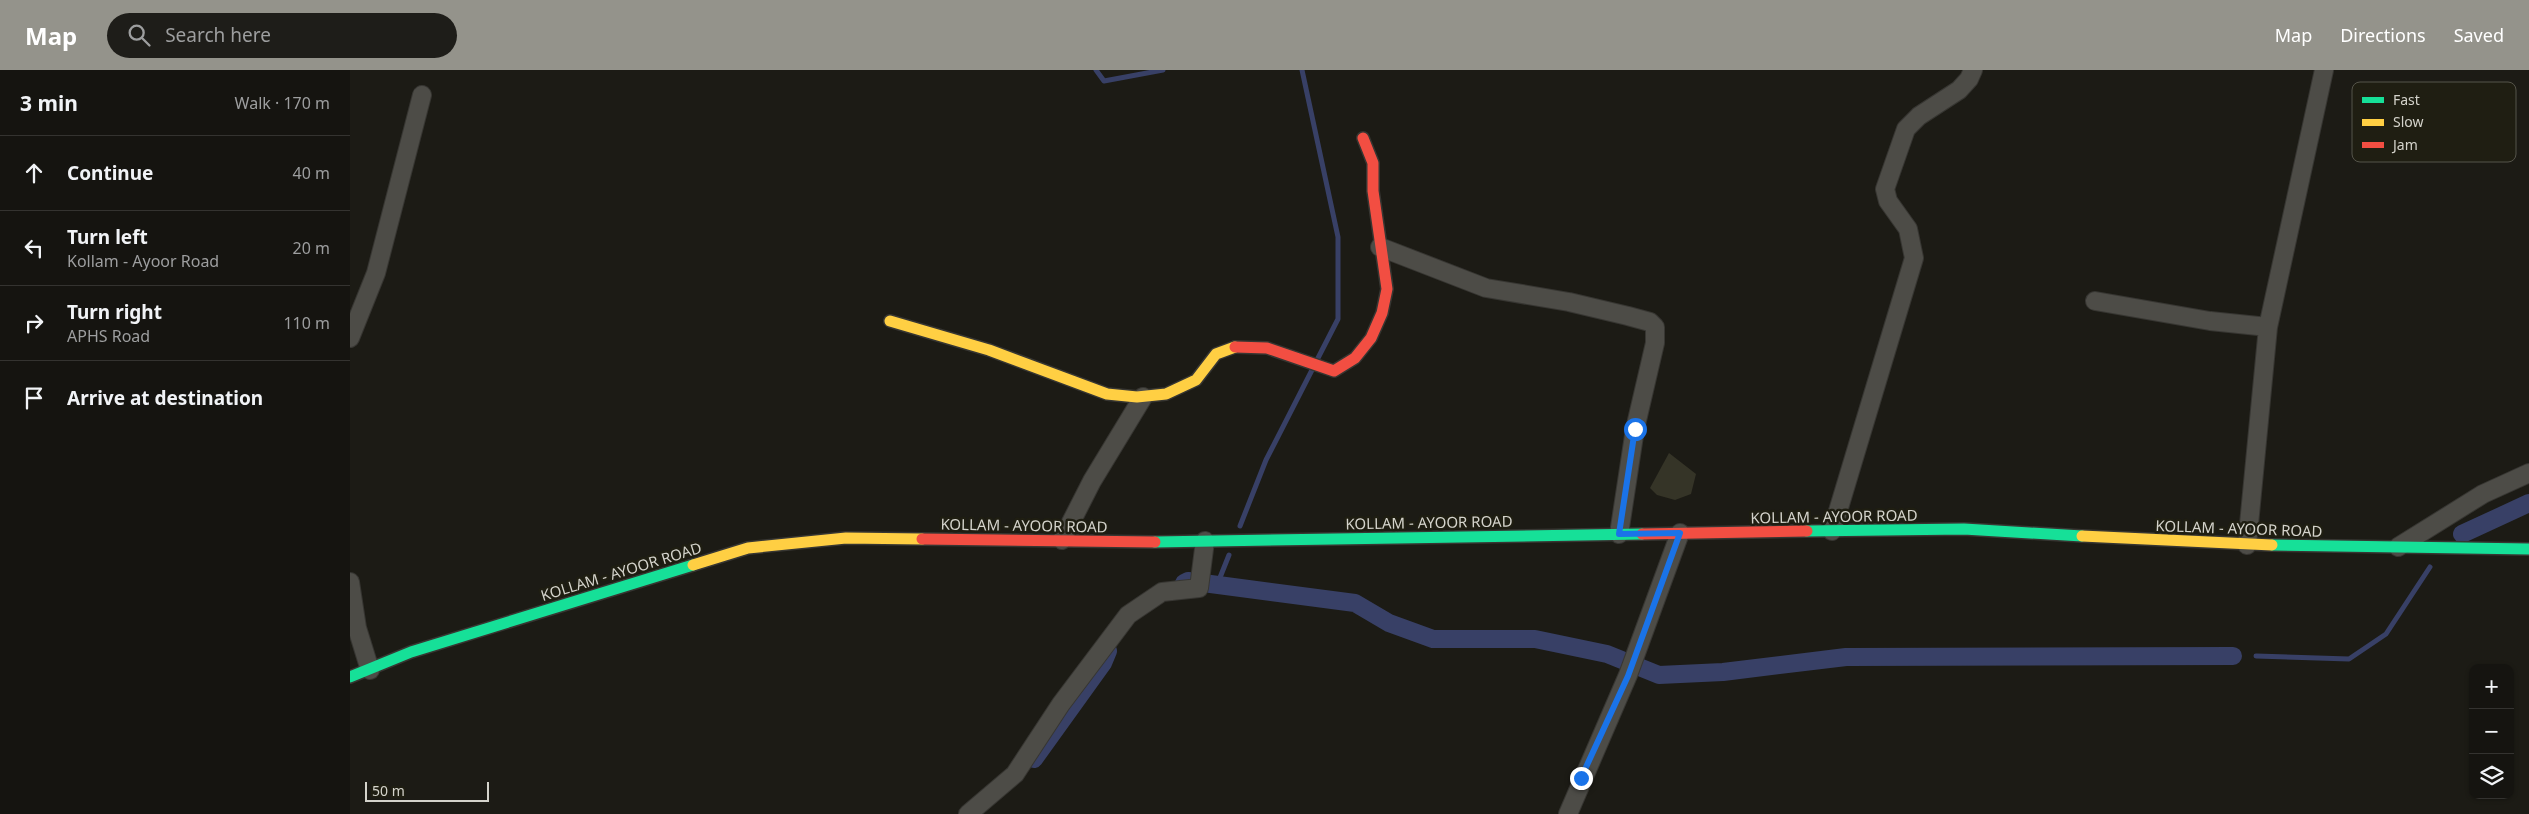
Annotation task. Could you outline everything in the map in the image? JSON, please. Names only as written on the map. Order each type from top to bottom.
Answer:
[{"type":"main road","points":[[890,321],[990,350],[1106,394],[1143,396],[1166,394],[1196,380],[1216,354],[1234,347],[1268,348],[1334,371],[1345,368],[1364,348],[1386,306],[1387,290],[1373,191],[1373,163],[1363,138]]},
{"type":"main road","name":"KOLLAM - AYOOR ROAD","points":[[350,677],[411,652],[748,548],[846,538],[1205,541],[1964,529],[2247,545],[2396,549],[2529,549]]},
{"type":"street","points":[[1832,531],[1914,258],[1908,229],[1888,202],[1885,189],[1906,129],[1919,116],[1959,90],[1973,70]]},
{"type":"street","points":[[2247,545],[2268,327],[2324,70]]},
{"type":"street","points":[[350,338],[376,272],[422,95]]},
{"type":"street","points":[[1380,247],[1486,288],[1603,310],[1644,320],[1655,327],[1655,343],[1635,429],[1619,534]]},
{"type":"street","points":[[2095,301],[2210,321],[2268,327]]},
{"type":"street","points":[[1062,540],[1092,481],[1143,396]]},
{"type":"street","points":[[2396,549],[2483,494],[2529,473]]},
{"type":"street","points":[[1568,814],[1628,676],[1680,533]]},
{"type":"street","points":[[968,814],[1015,774],[1061,704],[1128,615],[1162,592],[1199,588],[1205,541]]},
{"type":"street","points":[[350,582],[357,628],[370,670]]},
{"type":"building","points":[[1669,453],[1696,474],[1691,494],[1675,500],[1657,495],[1650,488]]},
{"type":"waterway","points":[[1096,70],[1104,81],[1163,70]]},
{"type":"waterway","points":[[1302,70],[1338,237],[1338,319],[1318,358]]},
{"type":"waterway","points":[[1240,526],[1266,460],[1312,370]]},
{"type":"waterway","points":[[2462,534],[2529,503]]},
{"type":"waterway","points":[[1217,585],[1229,555]]},
{"type":"waterway","points":[[2256,656],[2349,659],[2386,634],[2430,567]]},
{"type":"waterway","points":[[1184,583],[1188,581],[1355,603],[1389,623],[1433,639],[1535,639],[1607,654],[1659,675],[1723,672],[1846,657],[2233,656]]},
{"type":"waterway","points":[[1034,759],[1103,663],[1108,651]]},
{"type":"traffic: fast","points":[[1807,531],[1964,529],[2082,536]]},
{"type":"traffic: fast","points":[[1155,542],[1642,534]]},
{"type":"traffic: fast","points":[[2272,545],[2529,549]]},
{"type":"traffic: fast","points":[[350,677],[411,652],[693,565]]},
{"type":"traffic: slow","points":[[890,321],[989,350],[1107,394],[1137,397],[1166,394],[1196,380],[1216,354],[1235,347]]},
{"type":"traffic: slow","points":[[2082,536],[2272,545]]},
{"type":"traffic: slow","points":[[693,565],[748,548],[846,538],[922,539]]},
{"type":"traffic: jam","points":[[1235,347],[1267,348],[1334,371],[1355,358],[1371,338],[1382,313],[1387,289],[1373,191],[1373,163],[1363,138]]},
{"type":"traffic: jam","points":[[1642,534],[1807,531]]},
{"type":"traffic: jam","points":[[922,539],[1155,542]]},
{"type":"route","points":[[1581,778],[1628,676],[1680,533],[1619,534],[1635,429]]}]
